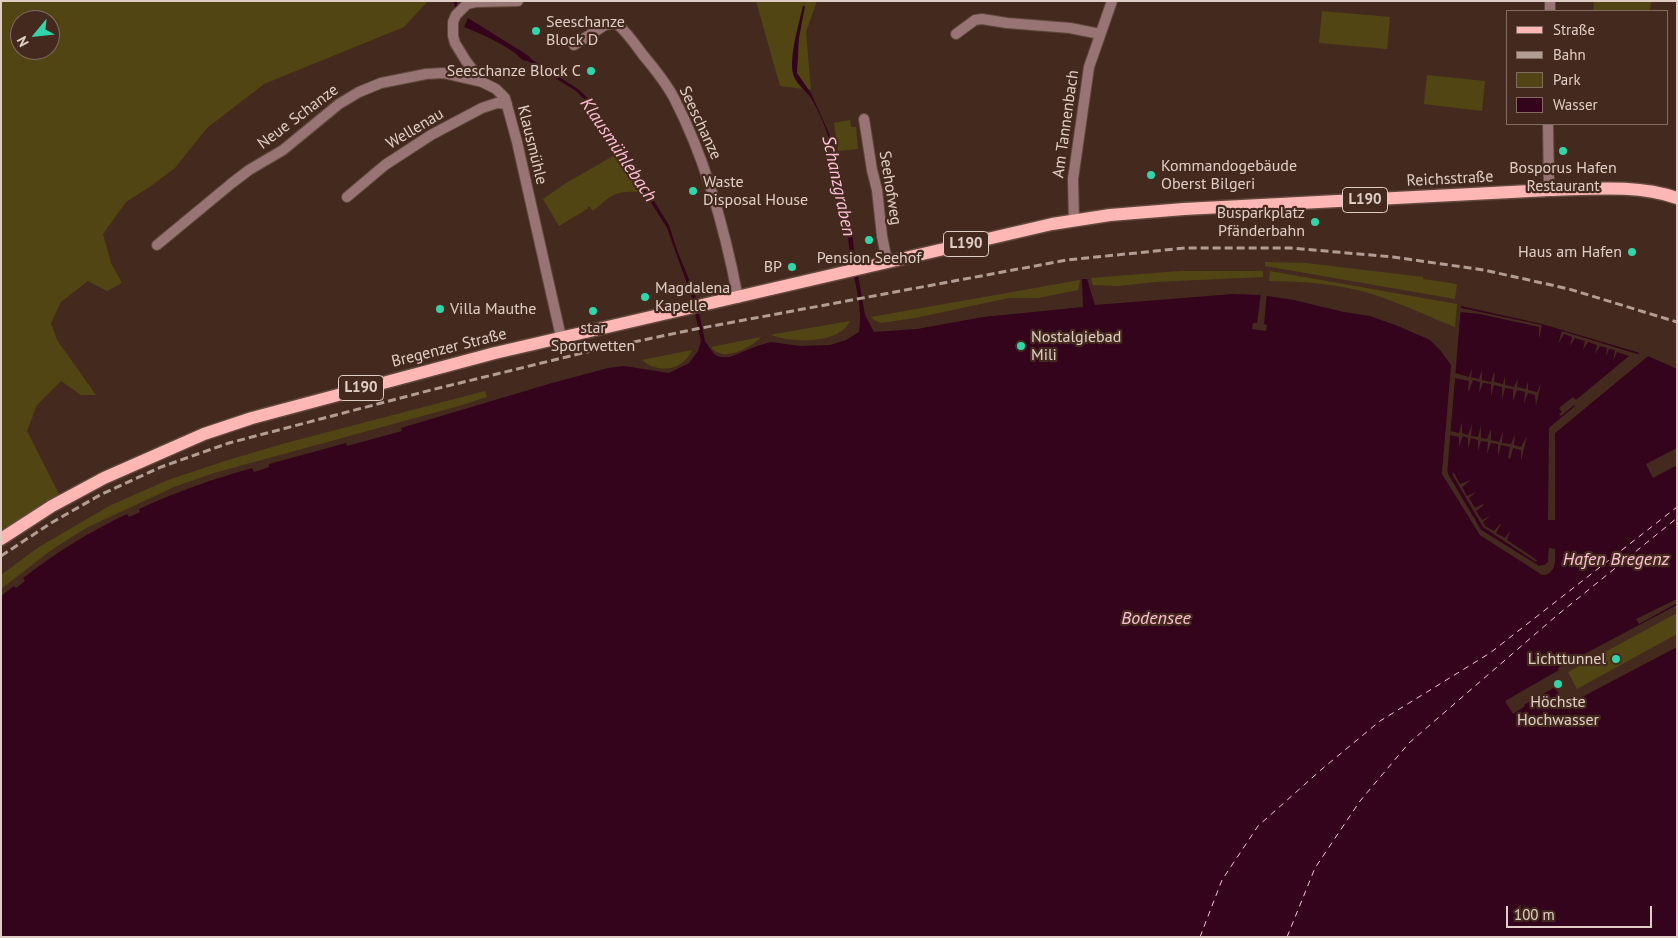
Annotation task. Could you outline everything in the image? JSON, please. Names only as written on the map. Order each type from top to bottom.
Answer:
[{"type":"main road","name":"Reichsstraße","points":[[1074,221],[1110,215],[1210,207],[1550,190],[1641,190],[1677,198]]},
{"type":"main road","name":"Bregenzer Straße","points":[[1,539],[52,506],[88,486],[223,427],[336,394],[561,337],[738,298],[1052,224],[1074,221]]},
{"type":"street","name":"Klausmühle","points":[[518,1],[471,3],[463,7],[456,15],[452,29],[455,43],[466,61],[482,82],[501,92],[507,104],[518,142],[561,337]]},
{"type":"street","name":"Am Tannenbach","points":[[1074,221],[1072,190],[1089,63],[1112,1]]},
{"type":"street","points":[[956,34],[975,20],[982,19],[1070,28],[1100,34]]},
{"type":"street","name":"Seeschanze","points":[[574,45],[605,25],[616,23],[628,35],[673,96],[698,148],[710,185],[738,298]]},
{"type":"street","name":"Neue Schanze","points":[[157,246],[249,170],[283,150],[332,109],[359,92],[381,83],[426,74],[443,74],[482,82]]},
{"type":"street","name":"Wellenau","points":[[347,197],[385,165],[431,135],[482,108],[497,103],[507,104]]},
{"type":"street","name":"Seehofweg","points":[[864,119],[877,190],[886,262]]},
{"type":"street","points":[[1548,125],[1550,190]]},
{"type":"green space","points":[[1,1],[428,1],[404,27],[264,84],[207,128],[175,168],[126,202],[103,234],[111,263],[122,283],[107,291],[88,281],[61,302],[51,323],[57,340],[96,395],[81,395],[61,381],[37,405],[27,431],[60,496],[1,533]]},
{"type":"green space","points":[[756,1],[817,1],[806,32],[811,90],[780,86]]},
{"type":"green space","points":[[1594,1],[1651,1],[1650,10],[1593,10]]},
{"type":"green space","points":[[1322,11],[1390,17],[1387,49],[1319,43]]},
{"type":"green space","points":[[1427,75],[1485,81],[1482,111],[1424,104]]},
{"type":"green space","points":[[850,120],[851,127],[856,127],[858,149],[838,151],[834,123]]},
{"type":"green space","points":[[615,155],[639,192],[618,193],[593,211],[589,206],[559,226],[543,199],[566,183]]},
{"type":"green space","points":[[1265,262],[1306,263],[1423,277],[1423,279],[1457,284],[1455,299],[1265,266]]},
{"type":"green space","points":[[1180,271],[1263,271],[1263,277],[1155,282],[1119,286],[1093,285],[1091,278]]},
{"type":"green space","points":[[1270,271],[1457,304],[1455,327],[1372,294],[1320,284],[1269,281]]},
{"type":"green space","points":[[1080,280],[1078,290],[1038,298],[1009,298],[915,318],[881,323],[871,317]]},
{"type":"green space","points":[[850,321],[838,334],[819,339],[798,340],[769,335]]},
{"type":"green space","points":[[761,337],[744,349],[729,354],[716,352],[711,347]]},
{"type":"green space","points":[[692,350],[683,362],[670,368],[662,369],[655,367],[642,360]]},
{"type":"green space","points":[[485,391],[487,397],[459,406],[214,473],[174,487],[86,528],[50,551],[1,589],[1,575],[39,547],[109,506],[168,480],[282,444]]},
{"type":"green space","points":[[1677,613],[1677,634],[1577,689],[1568,672]]},
{"type":"water","name":"Bodensee","points":[[803,6],[805,6],[799,38],[797,73],[811,93],[832,140],[851,224],[865,315],[874,332],[917,329],[983,317],[1083,307],[1082,279],[1087,279],[1095,305],[1233,294],[1261,295],[1370,316],[1398,326],[1430,340],[1451,365],[1442,474],[1480,535],[1545,575],[1552,571],[1555,561],[1555,549],[1549,549],[1548,562],[1545,565],[1539,566],[1481,530],[1447,474],[1461,306],[1542,324],[1640,353],[1549,428],[1549,520],[1555,520],[1555,433],[1648,356],[1677,369],[1677,448],[1646,464],[1653,478],[1677,465],[1677,599],[1636,619],[1639,624],[1677,603],[1677,605],[1558,668],[1559,670],[1505,701],[1513,714],[1524,705],[1555,687],[1565,706],[1677,647],[1677,937],[1,937],[1,596],[14,586],[16,588],[25,581],[23,578],[86,535],[127,514],[129,517],[140,512],[139,509],[195,486],[252,468],[254,472],[269,467],[269,464],[346,443],[347,446],[402,431],[401,428],[608,368],[624,366],[669,373],[689,363],[698,351],[701,341],[691,295],[667,228],[590,105],[576,91],[528,61],[522,60],[509,49],[490,38],[464,27],[468,18],[578,89],[593,103],[669,225],[695,294],[705,341],[714,354],[720,357],[730,357],[771,342],[800,346],[830,345],[846,340],[859,332],[859,305],[836,162],[826,130],[817,110],[811,98],[798,84],[793,74],[793,49]]},
{"type":"pier","points":[[1261,292],[1267,293],[1264,324],[1267,325],[1266,331],[1252,329],[1253,323],[1257,323]]},
{"type":"pier","points":[[1458,305],[1461,308],[1542,325],[1539,339],[1539,327],[1480,314],[1460,312],[1455,373],[1469,377],[1472,368],[1471,377],[1479,379],[1482,370],[1482,380],[1491,382],[1495,373],[1494,382],[1503,384],[1505,376],[1505,385],[1514,387],[1518,379],[1517,387],[1526,389],[1528,381],[1528,390],[1537,392],[1541,384],[1536,406],[1535,395],[1528,393],[1524,404],[1525,392],[1517,390],[1513,401],[1513,389],[1505,388],[1502,399],[1502,387],[1494,385],[1491,396],[1491,384],[1483,383],[1479,393],[1480,382],[1473,380],[1469,391],[1469,381],[1455,378],[1450,431],[1459,433],[1462,422],[1462,433],[1468,435],[1472,424],[1471,436],[1478,437],[1481,426],[1481,438],[1487,439],[1491,429],[1491,440],[1499,442],[1503,431],[1502,443],[1511,444],[1515,434],[1514,445],[1521,447],[1527,436],[1521,461],[1521,450],[1513,448],[1510,459],[1508,458],[1510,447],[1501,445],[1498,456],[1498,444],[1491,443],[1487,454],[1488,442],[1481,441],[1478,451],[1478,440],[1471,438],[1468,449],[1468,438],[1463,436],[1459,447],[1459,437],[1450,435],[1447,469],[1448,474],[1481,530],[1539,566],[1545,565],[1548,562],[1549,548],[1555,549],[1554,567],[1548,574],[1542,575],[1480,535],[1442,473]]},
{"type":"pier","points":[[1562,331],[1642,354],[1551,429],[1551,518],[1553,431],[1645,355],[1648,356],[1555,433],[1555,520],[1548,520],[1549,428],[1575,406],[1561,416],[1559,414],[1562,412],[1559,408],[1573,397],[1576,400],[1629,356],[1617,352],[1613,361],[1615,350],[1609,349],[1606,357],[1607,348],[1600,346],[1595,354],[1597,345],[1588,342],[1583,350],[1585,341],[1575,338],[1570,346],[1572,337],[1564,334],[1558,344]]},
{"type":"pier","points":[[1454,473],[1460,484],[1471,480],[1462,487],[1467,496],[1476,492],[1469,498],[1475,508],[1484,505],[1476,511],[1482,520],[1490,516],[1483,522],[1485,526],[1494,531],[1501,524],[1496,533],[1505,538],[1510,531],[1507,540],[1537,560],[1536,562],[1483,527],[1452,474]]},
{"type":"waterway","name":"Klausmühlebach","points":[[455,1],[457,9]]},
{"type":"ferry route","points":[[1200,937],[1222,880],[1258,826],[1380,721],[1490,653],[1677,507]]},
{"type":"ferry route","points":[[1287,937],[1315,868],[1360,801],[1409,743],[1555,617],[1677,518]]},
{"type":"railway","points":[[1,556],[51,523],[100,495],[161,467],[229,443],[431,390],[595,350],[696,329],[1067,260],[1185,248],[1291,248],[1393,257],[1484,270],[1569,289],[1677,322]]},
{"type":"place","name":"Seeschanze Block D","points":[[536,31]]},
{"type":"place","name":"Seeschanze Block C","points":[[591,71]]},
{"type":"place","name":"Bosporus Hafen Restaurant","points":[[1563,151]]},
{"type":"place","name":"Kommandogebäude Oberst Bilgeri","points":[[1151,175]]},
{"type":"place","name":"Waste Disposal House","points":[[693,191]]},
{"type":"place","name":"Busparkplatz Pfänderbahn","points":[[1315,222]]},
{"type":"place","name":"Pension Seehof","points":[[869,240]]},
{"type":"place","name":"Haus am Hafen","points":[[1632,252]]},
{"type":"place","name":"BP","points":[[792,267]]},
{"type":"place","name":"Magdalena Kapelle","points":[[645,297]]},
{"type":"place","name":"Villa Mauthe","points":[[440,309]]},
{"type":"place","name":"star Sportwetten","points":[[593,311]]},
{"type":"place","name":"Nostalgiebad Mili","points":[[1021,346]]},
{"type":"place","name":"Lichttunnel","points":[[1616,659]]},
{"type":"place","name":"Höchste Hochwasser","points":[[1558,684]]},
{"type":"water label","name":"Schanzgraben","points":[[838,186]]},
{"type":"water label","name":"Hafen Bregenz","points":[[1616,560]]}]
